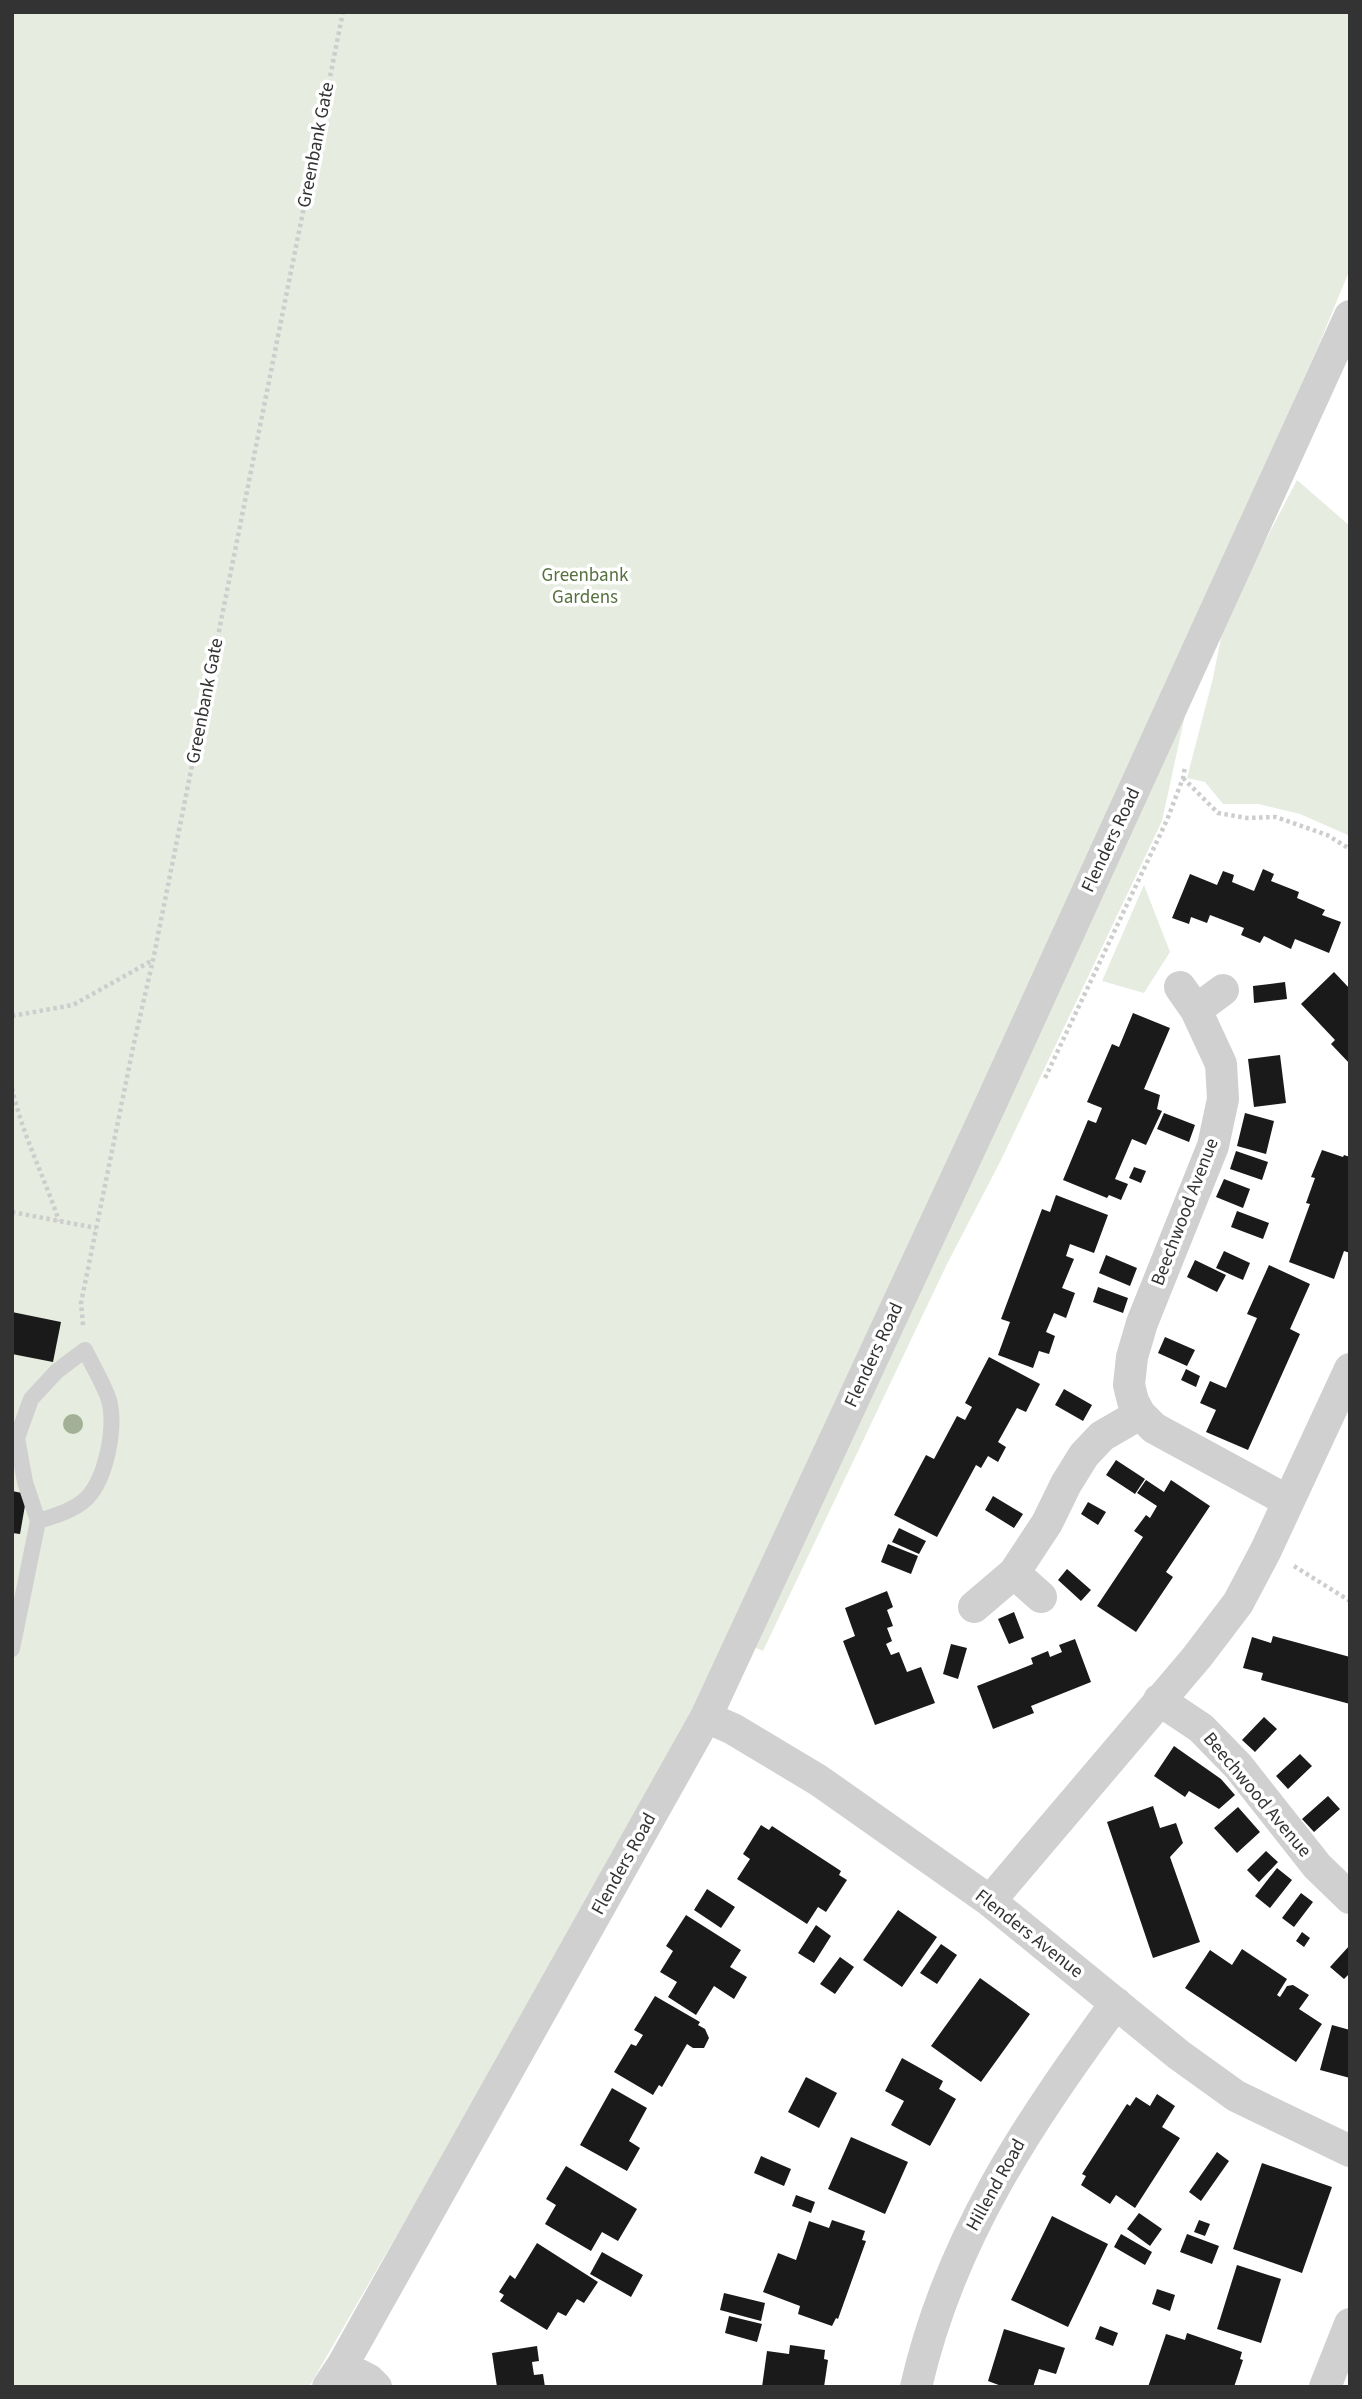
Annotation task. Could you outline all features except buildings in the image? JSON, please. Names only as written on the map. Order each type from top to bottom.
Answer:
[{"type":"street","name":"Flenders Road","points":[[376,2387],[369,2380],[335,2376],[706,1717],[992,1101],[1350,316]]},
{"type":"street","name":"Beechwood Avenue","points":[[1140,1414],[1129,1385],[1132,1357],[1142,1323],[1213,1146],[1223,1100],[1221,1064],[1188,998],[1223,990]]},
{"type":"street","points":[[990,1901],[1197,1657],[1238,1603],[1266,1550],[1350,1369]]},
{"type":"street","points":[[974,1607],[1014,1573],[1047,1524],[1066,1484],[1084,1455],[1102,1436],[1140,1414],[1154,1428],[1287,1501]]},
{"type":"street","points":[[1014,1573],[1041,1597]]},
{"type":"street","name":"Beechwood Avenue","points":[[1159,1700],[1201,1728],[1238,1766],[1317,1866],[1350,1898]]},
{"type":"street","name":"Flenders Avenue","points":[[706,1717],[733,1729],[818,1780],[990,1901],[1179,2055],[1236,2096],[1350,2151]]},
{"type":"street","name":"Hillend Road","points":[[916,2387],[925,2346],[978,2213],[1000,2172],[1048,2098],[1116,2003]]},
{"type":"street","points":[[1326,2387],[1350,2324]]},
{"type":"lane","points":[[12,1649],[38,1521],[25,1482],[17,1438],[31,1399],[57,1371],[85,1350],[110,1404],[110,1439],[104,1469],[87,1498],[62,1514],[38,1521]]},
{"type":"path","name":"Greenbank Gate","points":[[85,1350],[80,1303],[153,960],[343,12]]},
{"type":"path","points":[[1183,779],[1218,813],[1247,818],[1276,817],[1327,835],[1350,849]]},
{"type":"path","points":[[12,1016],[73,1005],[153,960]]},
{"type":"path","points":[[12,1088],[19,1119],[59,1220]]},
{"type":"path","points":[[12,1212],[96,1228]]},
{"type":"path","points":[[1266,1550],[1350,1601]]},
{"type":"green space","name":"Greenbank Gardens","points":[[12,12],[1350,12],[1350,269],[1320,342],[999,1065],[696,1706],[540,1987],[309,2387],[12,2387]]},
{"type":"green space","points":[[1297,480],[1350,526],[1350,836],[1300,814],[1258,804],[1223,804],[1205,782],[1187,778],[1213,678],[1225,618]]},
{"type":"green space","points":[[1185,715],[1162,821],[763,1651],[747,1644]]},
{"type":"green space","points":[[1144,885],[1170,952],[1144,993],[1102,981]]}]
